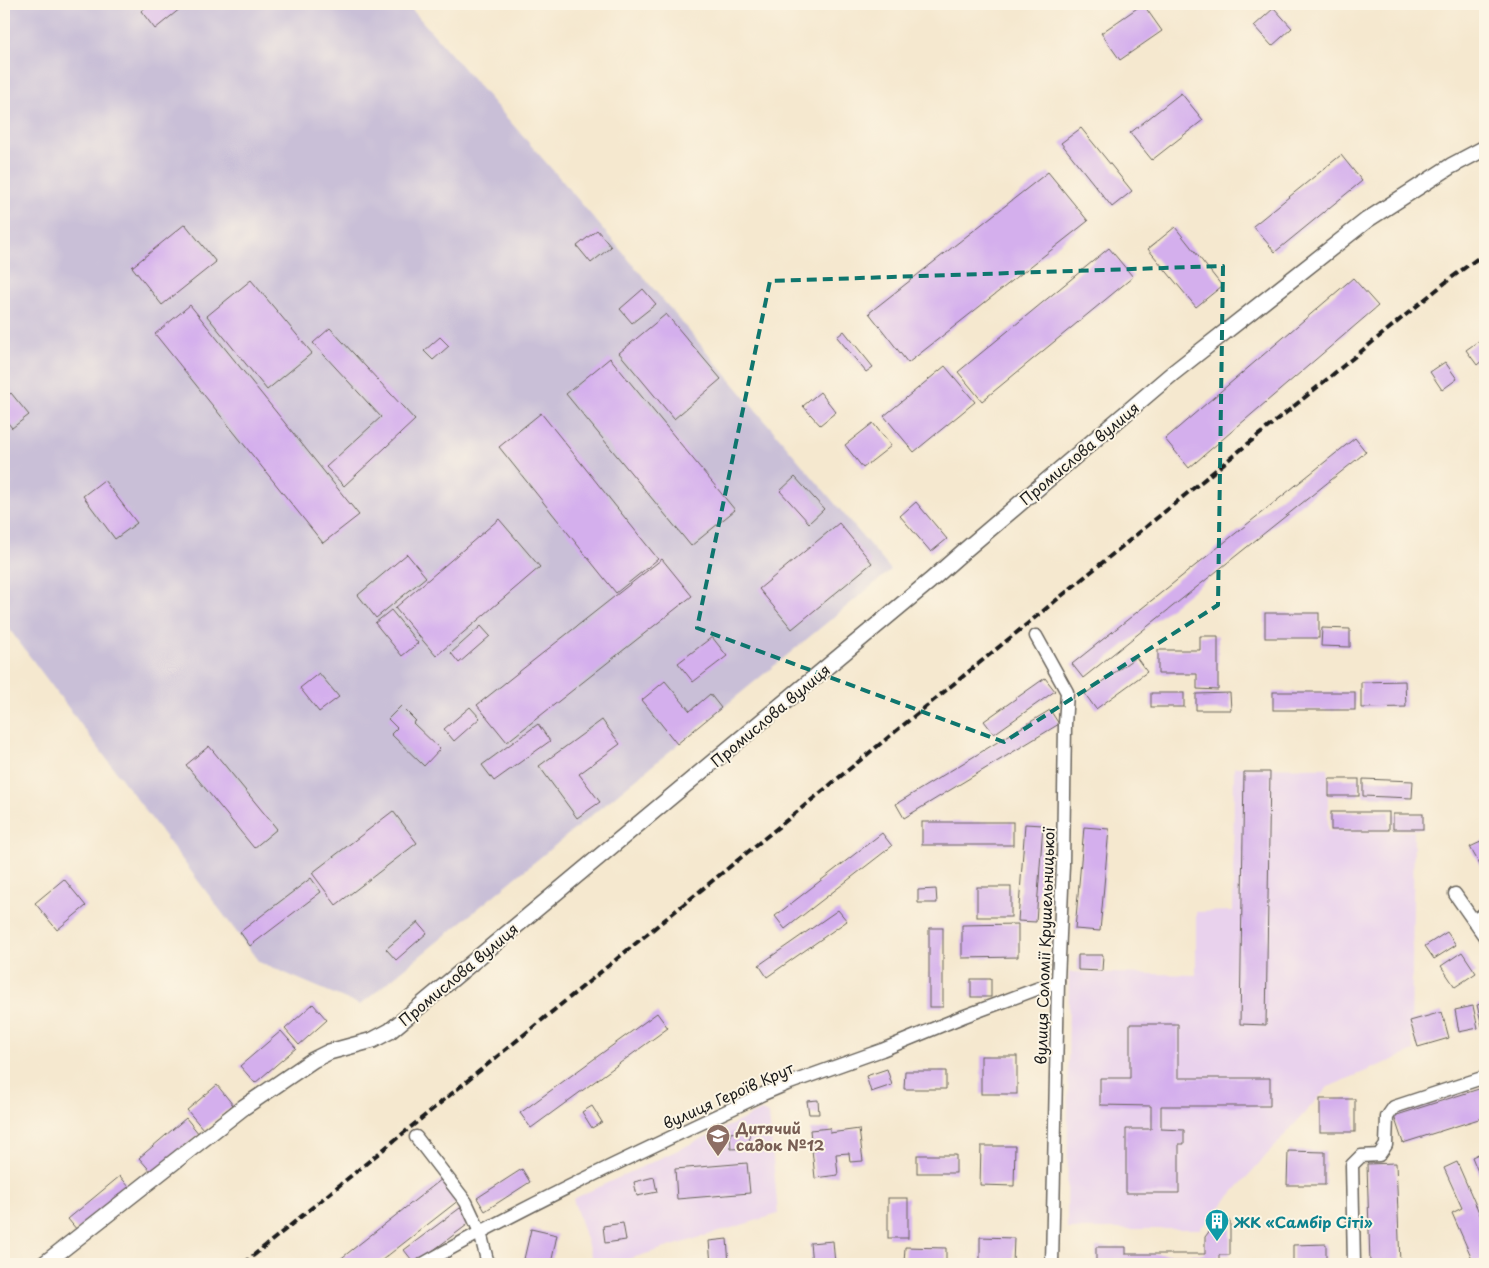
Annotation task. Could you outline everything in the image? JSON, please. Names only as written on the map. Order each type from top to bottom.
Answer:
[{"type":"street","name":"Промислова вулиця","points":[[44,1264],[244,1108],[313,1060],[329,1052],[373,1040],[390,1031],[930,582],[1173,373],[1367,220],[1450,166],[1485,148]]},
{"type":"street","name":"вулиця Соломії Крушельницької","points":[[1036,636],[1067,692],[1052,1264]]},
{"type":"street","points":[[1455,894],[1485,937]]},
{"type":"street","points":[[1474,921],[1485,913]]},
{"type":"street","name":"вулиця Героїв Крут","points":[[424,1264],[480,1232],[561,1191],[763,1094],[1058,982]]},
{"type":"street","points":[[1354,1264],[1352,1165],[1361,1156],[1379,1155],[1386,1145],[1387,1117],[1394,1107],[1485,1077]]},
{"type":"street","points":[[416,1137],[466,1202],[480,1232],[488,1264]]},
{"type":"highlighted area","points":[[1223,266],[1218,605],[1004,742],[697,628],[770,281]]},
{"type":"shaded area","points":[[4,4],[407,4],[564,183],[891,570],[360,1005],[259,962],[4,622]]},
{"type":"shaded area","points":[[1234,767],[1328,768],[1328,831],[1414,831],[1411,1036],[1414,1051],[1328,1087],[1200,1229],[1067,1229],[1069,972],[1196,975],[1196,912],[1233,911]]},
{"type":"shaded area","name":"Дитячий садок №12","points":[[761,1111],[769,1114],[778,1214],[612,1264],[594,1264],[573,1199]]},
{"type":"building","points":[[149,4],[186,4],[155,29],[141,11]]},
{"type":"building","points":[[1143,4],[1162,31],[1120,60],[1101,33]]},
{"type":"building","points":[[1274,8],[1292,28],[1272,46],[1254,26]]},
{"type":"building","points":[[1181,93],[1203,120],[1152,160],[1130,133]]},
{"type":"building","points":[[1081,128],[1132,191],[1112,207],[1061,143]]},
{"type":"building","points":[[1341,155],[1362,181],[1275,252],[1253,226]]},
{"type":"building","points":[[1048,172],[1088,221],[908,363],[869,313]]},
{"type":"building","points":[[185,224],[216,262],[162,305],[132,267]]},
{"type":"building","points":[[1175,227],[1222,286],[1196,307],[1148,249]]},
{"type":"building","points":[[597,230],[611,247],[591,263],[577,246]]},
{"type":"building","points":[[1109,248],[1133,277],[982,401],[958,372]]},
{"type":"building","points":[[1353,278],[1378,306],[1189,468],[1165,439]]},
{"type":"building","points":[[251,280],[312,353],[267,390],[207,316]]},
{"type":"building","points":[[643,289],[656,304],[632,323],[620,309]]},
{"type":"building","points":[[190,305],[359,515],[323,543],[155,334]]},
{"type":"building","points":[[666,314],[721,379],[674,419],[619,353]]},
{"type":"building","points":[[330,328],[415,420],[344,486],[326,467],[381,417],[313,343]]},
{"type":"building","points":[[844,331],[873,367],[866,372],[837,337]]},
{"type":"building","points":[[440,337],[449,346],[433,360],[424,351]]},
{"type":"building","points":[[1480,340],[1485,347],[1485,358],[1477,365],[1466,350]]},
{"type":"building","points":[[610,358],[735,510],[691,546],[566,394]]},
{"type":"building","points":[[1445,362],[1457,379],[1442,390],[1430,372]]},
{"type":"building","points":[[945,366],[975,402],[914,452],[884,416]]},
{"type":"building","points":[[820,392],[836,412],[820,425],[803,406]]},
{"type":"building","points":[[11,393],[29,415],[12,428],[4,418],[4,399]]},
{"type":"building","points":[[541,413],[658,559],[616,593],[499,447]]},
{"type":"building","points":[[873,423],[891,446],[863,468],[845,445]]},
{"type":"building","points":[[1355,438],[1366,452],[1083,678],[1072,664]]},
{"type":"building","points":[[795,477],[824,509],[809,523],[780,491]]},
{"type":"building","points":[[104,480],[137,523],[115,539],[83,496]]},
{"type":"building","points":[[916,502],[947,539],[931,552],[900,516]]},
{"type":"building","points":[[499,519],[540,567],[436,656],[395,608]]},
{"type":"building","points":[[839,523],[872,563],[792,629],[759,589]]},
{"type":"building","points":[[407,554],[426,577],[376,618],[358,595]]},
{"type":"building","points":[[662,559],[692,596],[507,742],[477,705]]},
{"type":"building","points":[[391,610],[418,643],[402,656],[375,623]]},
{"type":"building","points":[[1265,613],[1319,613],[1319,638],[1265,638]]},
{"type":"building","points":[[481,626],[490,636],[459,663],[451,653]]},
{"type":"building","points":[[1322,628],[1350,629],[1350,647],[1321,646]]},
{"type":"building","points":[[1200,636],[1218,636],[1218,690],[1197,689],[1197,674],[1158,674],[1158,650],[1200,650]]},
{"type":"building","points":[[712,637],[727,656],[693,682],[678,663]]},
{"type":"building","points":[[1136,657],[1147,672],[1096,709],[1085,694]]},
{"type":"building","points":[[319,673],[339,697],[319,712],[300,688]]},
{"type":"building","points":[[1045,678],[1055,691],[994,734],[984,721]]},
{"type":"building","points":[[665,681],[690,711],[710,694],[721,708],[677,744],[642,700]]},
{"type":"building","points":[[1405,681],[1406,707],[1361,708],[1361,682]]},
{"type":"building","points":[[1273,692],[1355,692],[1355,710],[1273,710]]},
{"type":"building","points":[[1151,693],[1184,693],[1184,707],[1151,707]]},
{"type":"building","points":[[1230,693],[1231,710],[1196,710],[1196,694]]},
{"type":"building","points":[[401,706],[416,721],[413,723],[440,749],[424,766],[391,734],[397,728],[388,719]]},
{"type":"building","points":[[470,707],[480,718],[454,741],[444,729]]},
{"type":"building","points":[[1050,710],[1059,724],[904,818],[896,804]]},
{"type":"building","points":[[602,720],[620,744],[579,774],[600,802],[577,818],[539,766]]},
{"type":"building","points":[[538,724],[550,741],[494,781],[482,765]]},
{"type":"building","points":[[209,746],[277,829],[254,848],[186,765]]},
{"type":"building","points":[[1244,772],[1270,772],[1266,1025],[1240,1024]]},
{"type":"building","points":[[1329,779],[1359,779],[1359,796],[1329,796]]},
{"type":"building","points":[[1363,779],[1413,781],[1412,798],[1363,796]]},
{"type":"building","points":[[393,811],[417,843],[336,905],[312,873]]},
{"type":"building","points":[[1331,812],[1389,812],[1389,830],[1331,830]]},
{"type":"building","points":[[1393,814],[1423,814],[1423,829],[1393,829]]},
{"type":"building","points":[[922,822],[1013,822],[1013,845],[922,845]]},
{"type":"building","points":[[1025,824],[1043,825],[1036,922],[1018,921]]},
{"type":"building","points":[[1084,827],[1109,829],[1100,931],[1075,929]]},
{"type":"building","points":[[882,833],[892,846],[785,929],[775,916]]},
{"type":"building","points":[[1485,840],[1485,874],[1470,847]]},
{"type":"building","points":[[311,878],[321,892],[250,946],[240,932]]},
{"type":"building","points":[[64,879],[86,906],[57,930],[35,903]]},
{"type":"building","points":[[977,887],[1011,887],[1011,917],[977,917]]},
{"type":"building","points":[[936,889],[937,903],[918,903],[918,890]]},
{"type":"building","points":[[838,910],[847,921],[767,977],[759,965]]},
{"type":"building","points":[[418,922],[427,933],[396,960],[386,949]]},
{"type":"building","points":[[1018,924],[1018,957],[962,958],[962,925]]},
{"type":"building","points":[[929,928],[943,928],[943,1007],[929,1007]]},
{"type":"building","points":[[1447,932],[1456,945],[1434,959],[1425,946]]},
{"type":"building","points":[[1462,952],[1476,973],[1455,987],[1441,966]]},
{"type":"building","points":[[1078,955],[1103,955],[1102,971],[1078,970]]},
{"type":"building","points":[[971,979],[991,979],[991,997],[971,997]]},
{"type":"building","points":[[1485,1003],[1485,1025],[1482,1026],[1477,1005]]},
{"type":"building","points":[[313,1004],[327,1020],[299,1045],[285,1029]]},
{"type":"building","points":[[1473,1006],[1478,1028],[1459,1032],[1455,1010]]},
{"type":"building","points":[[1442,1012],[1449,1038],[1418,1047],[1410,1021]]},
{"type":"building","points":[[657,1013],[668,1028],[531,1128],[520,1113]]},
{"type":"building","points":[[1130,1024],[1178,1024],[1178,1078],[1270,1078],[1270,1106],[1161,1106],[1161,1129],[1184,1130],[1184,1144],[1179,1144],[1179,1193],[1126,1193],[1126,1129],[1151,1129],[1151,1106],[1100,1105],[1100,1078],[1130,1078]]},
{"type":"building","points":[[281,1031],[296,1048],[255,1083],[240,1066]]},
{"type":"building","points":[[981,1056],[1017,1056],[1017,1094],[981,1094]]},
{"type":"building","points":[[887,1069],[892,1085],[871,1092],[866,1076]]},
{"type":"building","points":[[905,1071],[946,1071],[946,1089],[904,1089]]},
{"type":"building","points":[[217,1085],[233,1105],[203,1129],[187,1110]]},
{"type":"building","points":[[1485,1087],[1485,1117],[1403,1143],[1394,1116]]},
{"type":"building","points":[[1320,1099],[1355,1099],[1355,1132],[1320,1132]]},
{"type":"building","points":[[818,1100],[819,1114],[809,1114],[807,1101]]},
{"type":"building","points":[[592,1106],[602,1122],[592,1128],[582,1112]]},
{"type":"building","points":[[186,1118],[199,1134],[153,1174],[139,1158]]},
{"type":"building","points":[[830,1128],[830,1133],[859,1129],[863,1161],[850,1162],[849,1153],[836,1154],[838,1175],[815,1178],[810,1130]]},
{"type":"building","points":[[749,1131],[750,1148],[731,1149],[730,1133]]},
{"type":"building","points":[[981,1146],[1015,1146],[1014,1186],[980,1185]]},
{"type":"building","points":[[1288,1151],[1325,1152],[1325,1185],[1287,1185]]},
{"type":"building","points":[[1485,1151],[1485,1189],[1472,1157]]},
{"type":"building","points":[[917,1155],[956,1155],[956,1173],[917,1173]]},
{"type":"building","points":[[1457,1162],[1485,1226],[1485,1258],[1474,1263],[1452,1213],[1462,1208],[1444,1168]]},
{"type":"building","points":[[747,1163],[750,1193],[677,1199],[675,1169]]},
{"type":"building","points":[[1396,1163],[1400,1264],[1370,1264],[1367,1164]]},
{"type":"building","points":[[522,1169],[530,1182],[485,1211],[477,1198]]},
{"type":"building","points":[[120,1176],[129,1187],[77,1230],[68,1219]]},
{"type":"building","points":[[654,1177],[657,1192],[637,1196],[634,1182]]},
{"type":"building","points":[[442,1179],[459,1200],[377,1264],[334,1264]]},
{"type":"building","points":[[888,1198],[908,1198],[908,1238],[888,1238]]},
{"type":"building","points":[[460,1208],[471,1222],[415,1264],[404,1250]]},
{"type":"building","name":"ЖК «Самбір Сіті»","points":[[1217,1221],[1230,1221],[1230,1255],[1219,1255],[1219,1264],[1096,1264],[1096,1247],[1126,1247],[1126,1254],[1205,1254],[1205,1237]]},
{"type":"building","points":[[623,1223],[626,1240],[605,1243],[603,1226]]},
{"type":"building","points":[[531,1229],[557,1235],[551,1264],[524,1259]]},
{"type":"building","points":[[980,1237],[1014,1238],[1013,1264],[980,1264]]},
{"type":"building","points":[[727,1239],[729,1264],[711,1264],[709,1241]]},
{"type":"building","points":[[833,1241],[835,1264],[812,1264],[810,1243]]},
{"type":"building","points":[[1326,1244],[1326,1264],[1293,1264],[1293,1245]]},
{"type":"building","points":[[905,1247],[946,1248],[946,1264],[904,1264]]},
{"type":"railway","points":[[243,1264],[1451,278],[1485,253]]},
{"type":"place","name":"Дитячий садок №12","points":[[718,1157]]},
{"type":"place","name":"ЖК «Самбір Сіті»","points":[[1217,1242]]}]
